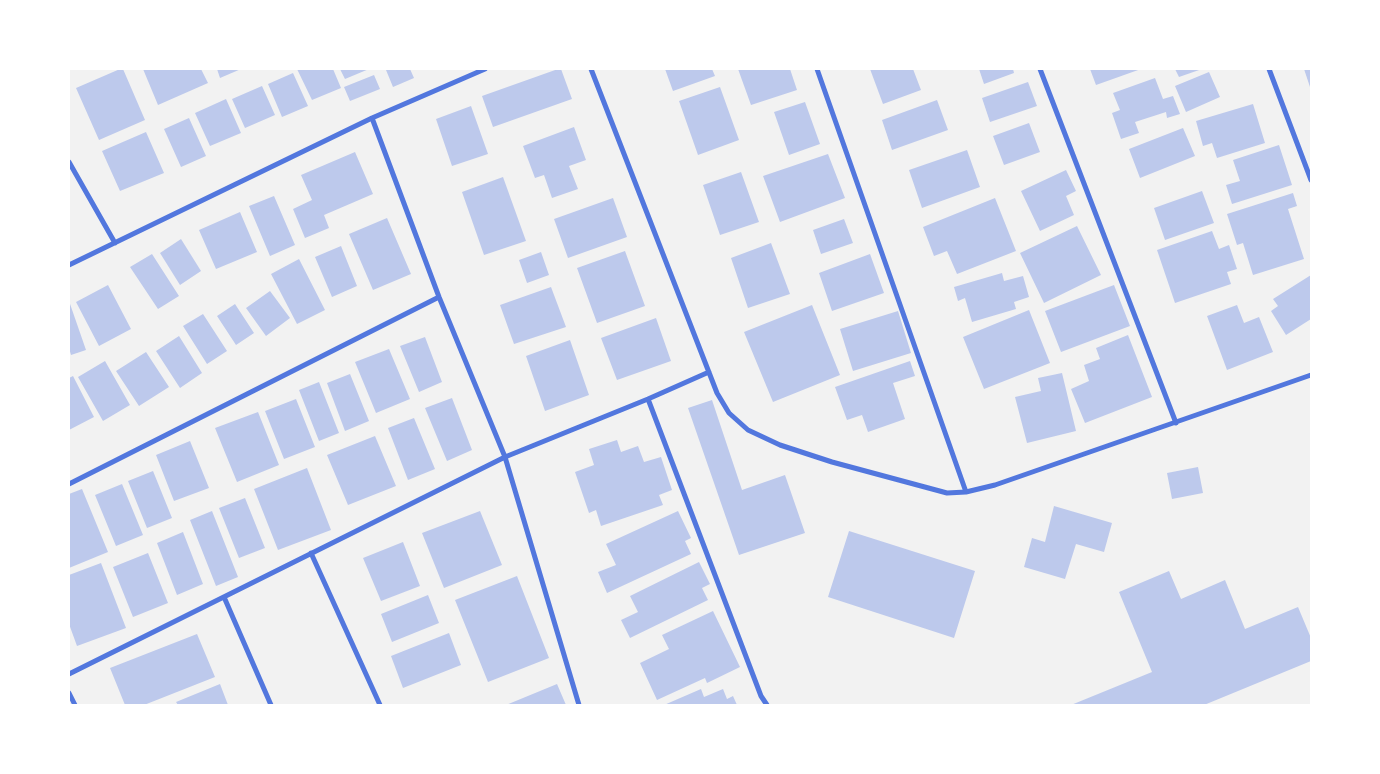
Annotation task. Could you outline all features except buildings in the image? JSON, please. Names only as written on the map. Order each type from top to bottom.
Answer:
[{"type":"street","points":[[69,265],[372,118],[485,69]]},
{"type":"street","points":[[591,69],[717,393],[729,413],[748,430],[760,436],[832,462],[904,482],[947,492],[966,492],[995,485],[1311,375]]},
{"type":"street","points":[[818,69],[966,492]]},
{"type":"street","points":[[1040,69],[1176,423]]},
{"type":"street","points":[[1269,69],[1311,180]]},
{"type":"street","points":[[372,118],[439,297],[505,457],[579,705]]},
{"type":"street","points":[[69,162],[114,243]]},
{"type":"street","points":[[69,484],[439,297]]},
{"type":"street","points":[[69,674],[505,457],[709,372]]},
{"type":"street","points":[[648,399],[761,696],[767,705]]},
{"type":"street","points":[[310,553],[380,705]]},
{"type":"street","points":[[224,597],[271,705]]},
{"type":"street","points":[[69,692],[75,705]]}]
